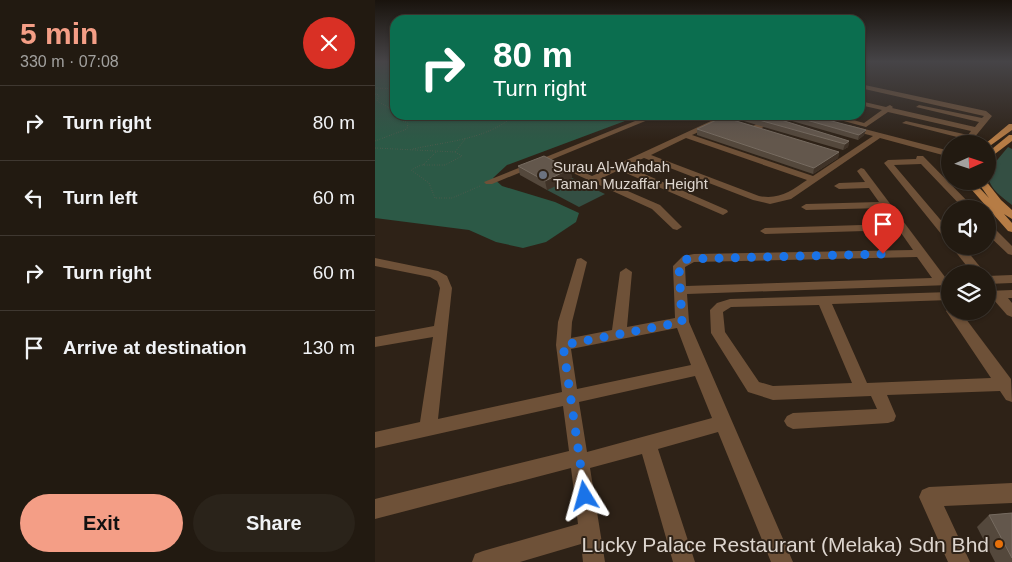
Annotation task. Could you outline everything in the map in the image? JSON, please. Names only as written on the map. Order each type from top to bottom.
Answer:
[{"type":"main road","points":[[996,139],[1012,126]]},
{"type":"main road","points":[[996,150],[1012,137]]},
{"type":"main road","points":[[976,190],[1012,229]]},
{"type":"main road","points":[[988,190],[1012,216]]},
{"type":"street","points":[[878,87],[905,89],[981,111],[988,116],[972,135]]},
{"type":"street","points":[[866,125],[897,102],[905,89]]},
{"type":"street","points":[[865,95],[985,121]]},
{"type":"street","points":[[865,104],[976,130]]},
{"type":"street","points":[[865,113],[887,118]]},
{"type":"street","points":[[489,182],[544,158],[643,120]]},
{"type":"street","points":[[593,179],[719,120]]},
{"type":"street","points":[[765,131],[751,126],[772,120]]},
{"type":"street","points":[[832,120],[887,135],[941,144]]},
{"type":"street","points":[[837,120],[866,125],[887,135]]},
{"type":"street","points":[[896,121],[946,135]]},
{"type":"street","points":[[685,135],[813,179]]},
{"type":"street","points":[[644,155],[763,200],[783,199],[813,179],[843,154],[858,145],[887,135]]},
{"type":"street","points":[[902,138],[941,151]]},
{"type":"street","points":[[544,158],[656,207],[677,227]]},
{"type":"street","points":[[941,227],[888,163],[922,159],[961,200]]},
{"type":"street","points":[[619,166],[723,212]]},
{"type":"street","points":[[861,171],[921,253],[941,276]]},
{"type":"street","points":[[839,186],[871,185]]},
{"type":"street","points":[[806,207],[886,205]]},
{"type":"street","points":[[765,231],[902,227]]},
{"type":"street","points":[[996,236],[1012,252]]},
{"type":"street","points":[[782,562],[682,322],[679,266],[687,259],[694,258],[921,253]]},
{"type":"street","points":[[964,255],[973,265]]},
{"type":"street","points":[[375,262],[434,274],[443,279],[446,288],[427,429]]},
{"type":"street","points":[[581,262],[565,322],[563,345],[594,562]]},
{"type":"street","points":[[619,334],[626,272]]},
{"type":"street","points":[[996,280],[1012,279]]},
{"type":"street","points":[[680,290],[941,282]]},
{"type":"street","points":[[996,295],[1012,294]]},
{"type":"street","points":[[941,296],[730,304],[722,306],[715,317],[718,333],[754,387],[773,394],[869,389],[1008,390]]},
{"type":"street","points":[[996,298],[1012,312]]},
{"type":"street","points":[[793,421],[888,416],[869,389],[824,301]]},
{"type":"street","points":[[959,320],[1008,390]]},
{"type":"street","points":[[563,345],[682,322]]},
{"type":"street","points":[[375,342],[441,330]]},
{"type":"street","points":[[375,440],[570,400],[700,369]]},
{"type":"street","points":[[375,509],[648,444],[723,423]]},
{"type":"street","points":[[648,444],[684,562]]},
{"type":"street","points":[[959,562],[929,497],[1012,494]]},
{"type":"street","points":[[483,562],[590,531]]},
{"type":"path","points":[[375,88],[390,89]]},
{"type":"path","points":[[375,94],[379,95],[377,102],[388,108]]},
{"type":"path","points":[[375,142],[407,129],[407,123],[401,120]]},
{"type":"path","points":[[411,149],[484,134],[500,128],[509,120]]},
{"type":"path","points":[[455,152],[467,137]]},
{"type":"path","points":[[375,148],[455,152],[462,156],[447,166],[423,165],[415,166],[411,170],[429,183],[435,198],[443,200],[489,182]]},
{"type":"path","points":[[423,165],[436,152]]},
{"type":"green space","points":[[375,87],[390,87],[390,120],[628,120],[507,165],[493,178],[502,186],[555,202],[579,213],[576,222],[546,242],[523,248],[496,242],[469,230],[375,218]]},
{"type":"green space","points":[[1008,147],[1012,149],[1012,205],[994,190],[996,190],[996,161]]},
{"type":"green space","points":[[572,178],[605,194],[579,207],[547,190]]},
{"type":"building","points":[[716,120],[733,120],[839,152],[814,168],[697,129]]},
{"type":"building","points":[[759,120],[781,120],[849,141],[845,144]]},
{"type":"building","points":[[806,120],[828,120],[866,130],[859,135]]},
{"type":"building","points":[[544,156],[570,169],[545,181],[518,166]]},
{"type":"building","points":[[1012,513],[1012,558],[989,515]]},
{"type":"place","name":"Surau Al-Wahdah Taman Muzaffar Height","points":[[543,175]]},
{"type":"place","name":"Lucky Palace Restaurant (Melaka) Sdn Bhd","points":[[999,544]]},
{"type":"route","points":[[585,496],[563,345],[682,322],[679,266],[687,259],[883,254]]}]
